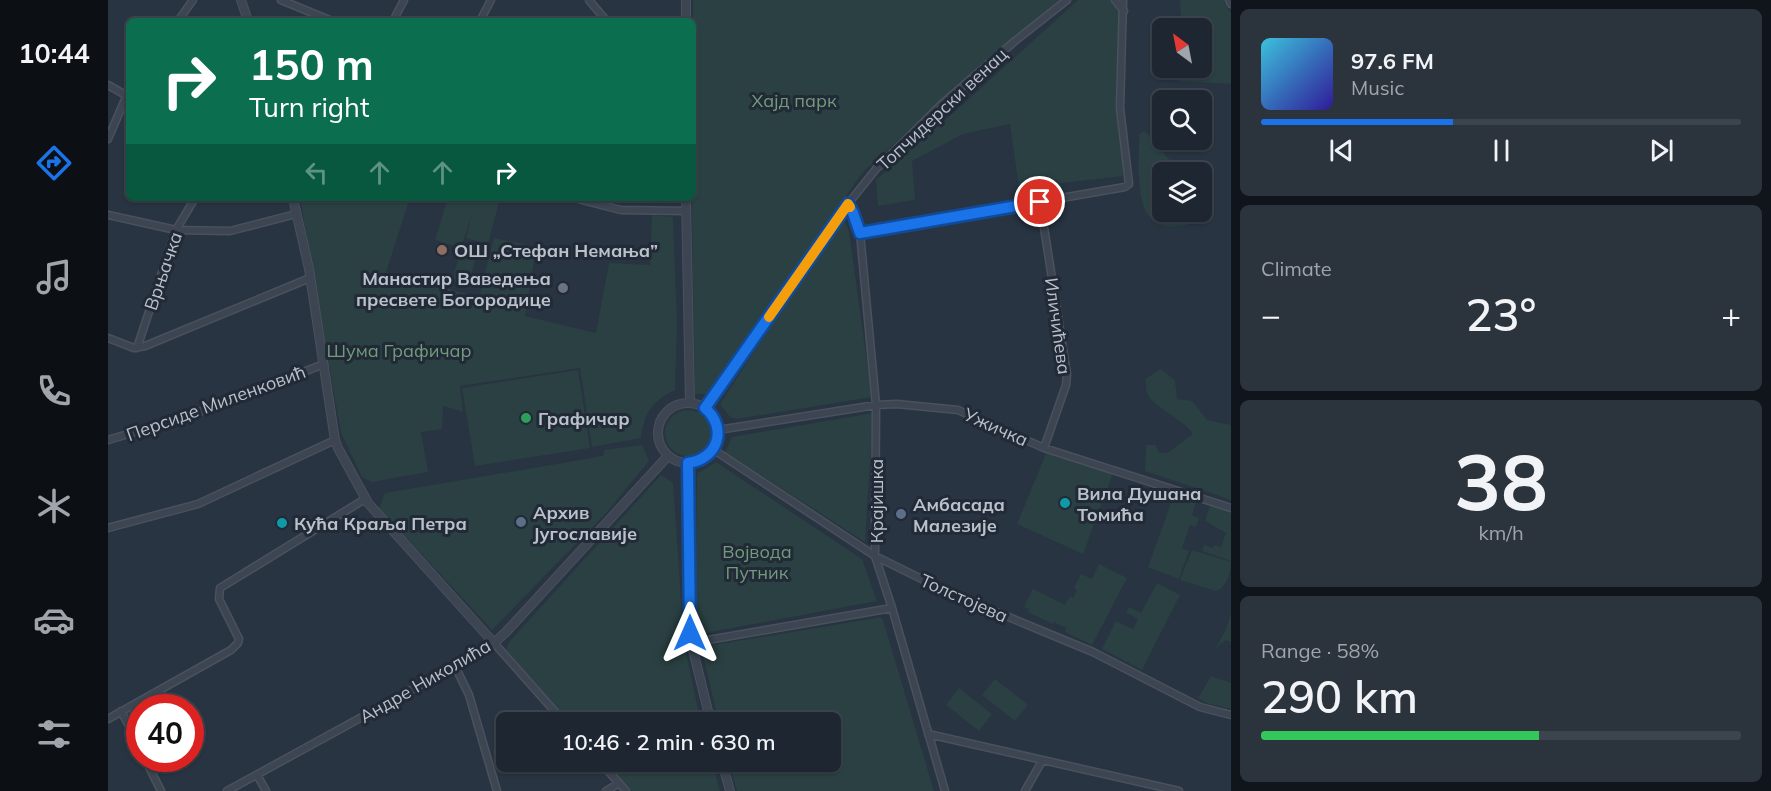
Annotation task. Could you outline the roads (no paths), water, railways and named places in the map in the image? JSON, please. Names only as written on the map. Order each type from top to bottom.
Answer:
[{"type":"street","points":[[180,18],[193,0]]},
{"type":"street","points":[[241,0],[247,18]]},
{"type":"street","points":[[281,0],[325,18]]},
{"type":"street","points":[[395,18],[404,0]]},
{"type":"street","points":[[482,18],[491,0]]},
{"type":"street","points":[[589,0],[604,18]]},
{"type":"street","points":[[686,0],[686,18]]},
{"type":"street","name":"Топчидерски венац","points":[[705,408],[848,204],[876,169],[926,119],[1015,41],[1067,0]]},
{"type":"street","points":[[1115,0],[1124,11]]},
{"type":"street","points":[[860,233],[1125,187],[1129,184],[1120,108],[1123,0]]},
{"type":"street","points":[[108,85],[126,93]]},
{"type":"street","points":[[108,139],[126,98]]},
{"type":"street","name":"Врњачка","points":[[137,348],[176,230],[193,201]]},
{"type":"street","points":[[294,201],[310,278],[335,440],[365,499],[555,712]]},
{"type":"street","points":[[586,201],[621,210],[686,211]]},
{"type":"street","points":[[686,201],[690,403]]},
{"type":"street","name":"Иличићева","points":[[1040,202],[1067,374],[1066,386],[1044,448]]},
{"type":"street","name":"Крајишка","points":[[848,204],[860,233],[876,405],[875,556],[945,791]]},
{"type":"street","points":[[108,215],[176,230],[230,231],[296,214]]},
{"type":"street","points":[[108,338],[137,348],[310,278]]},
{"type":"street","name":"Персиде Миленковић","points":[[108,440],[189,416],[324,364]]},
{"type":"street","points":[[681,403],[690,403],[705,408],[714,418],[718,430],[714,450],[704,459],[688,463],[668,456],[660,445],[658,437],[660,421],[671,408],[681,403]]},
{"type":"street","name":"Ужичка","points":[[718,430],[876,405],[897,404],[958,410],[1044,448],[1231,508]]},
{"type":"street","points":[[108,528],[198,504],[335,440]]},
{"type":"street","name":"Толстојева","points":[[714,450],[875,556],[948,592],[1093,652],[1200,707],[1231,715]]},
{"type":"street","name":"Андре Николића","points":[[227,791],[455,666],[494,642],[506,632],[668,456]]},
{"type":"street","points":[[688,463],[691,643],[708,712]]},
{"type":"street","points":[[108,718],[235,646],[238,639],[237,634],[219,599],[220,588],[365,499]]},
{"type":"street","points":[[691,643],[892,608]]},
{"type":"street","points":[[455,666],[469,695],[497,791]]},
{"type":"street","points":[[121,711],[126,720]]},
{"type":"street","points":[[928,734],[1179,791]]},
{"type":"street","points":[[1025,791],[1042,761]]},
{"type":"street","points":[[152,772],[161,791]]},
{"type":"street","points":[[609,772],[626,791]]},
{"type":"street","points":[[725,772],[730,791]]},
{"type":"street","points":[[257,775],[266,791]]},
{"type":"street","points":[[606,791],[619,783]]},
{"type":"place","name":"ОШ „Стефан Немања”","points":[[442,250]]},
{"type":"place","name":"Манастир Ваведења пресвете Богородице","points":[[563,288]]},
{"type":"place","name":"Графичар","points":[[526,418]]},
{"type":"place","name":"Вила Душана Томића","points":[[1065,503]]},
{"type":"place","name":"Амбасада Малезије","points":[[901,514]]},
{"type":"place","name":"Архив Југославије","points":[[521,522]]},
{"type":"place","name":"Кућа Краља Петра","points":[[282,523]]},
{"type":"park label","name":"Хајд парк","points":[[794,100]]},
{"type":"park label","name":"Шума Графичар","points":[[399,350]]},
{"type":"park label","name":"Војвода Путник","points":[[757,561]]}]
